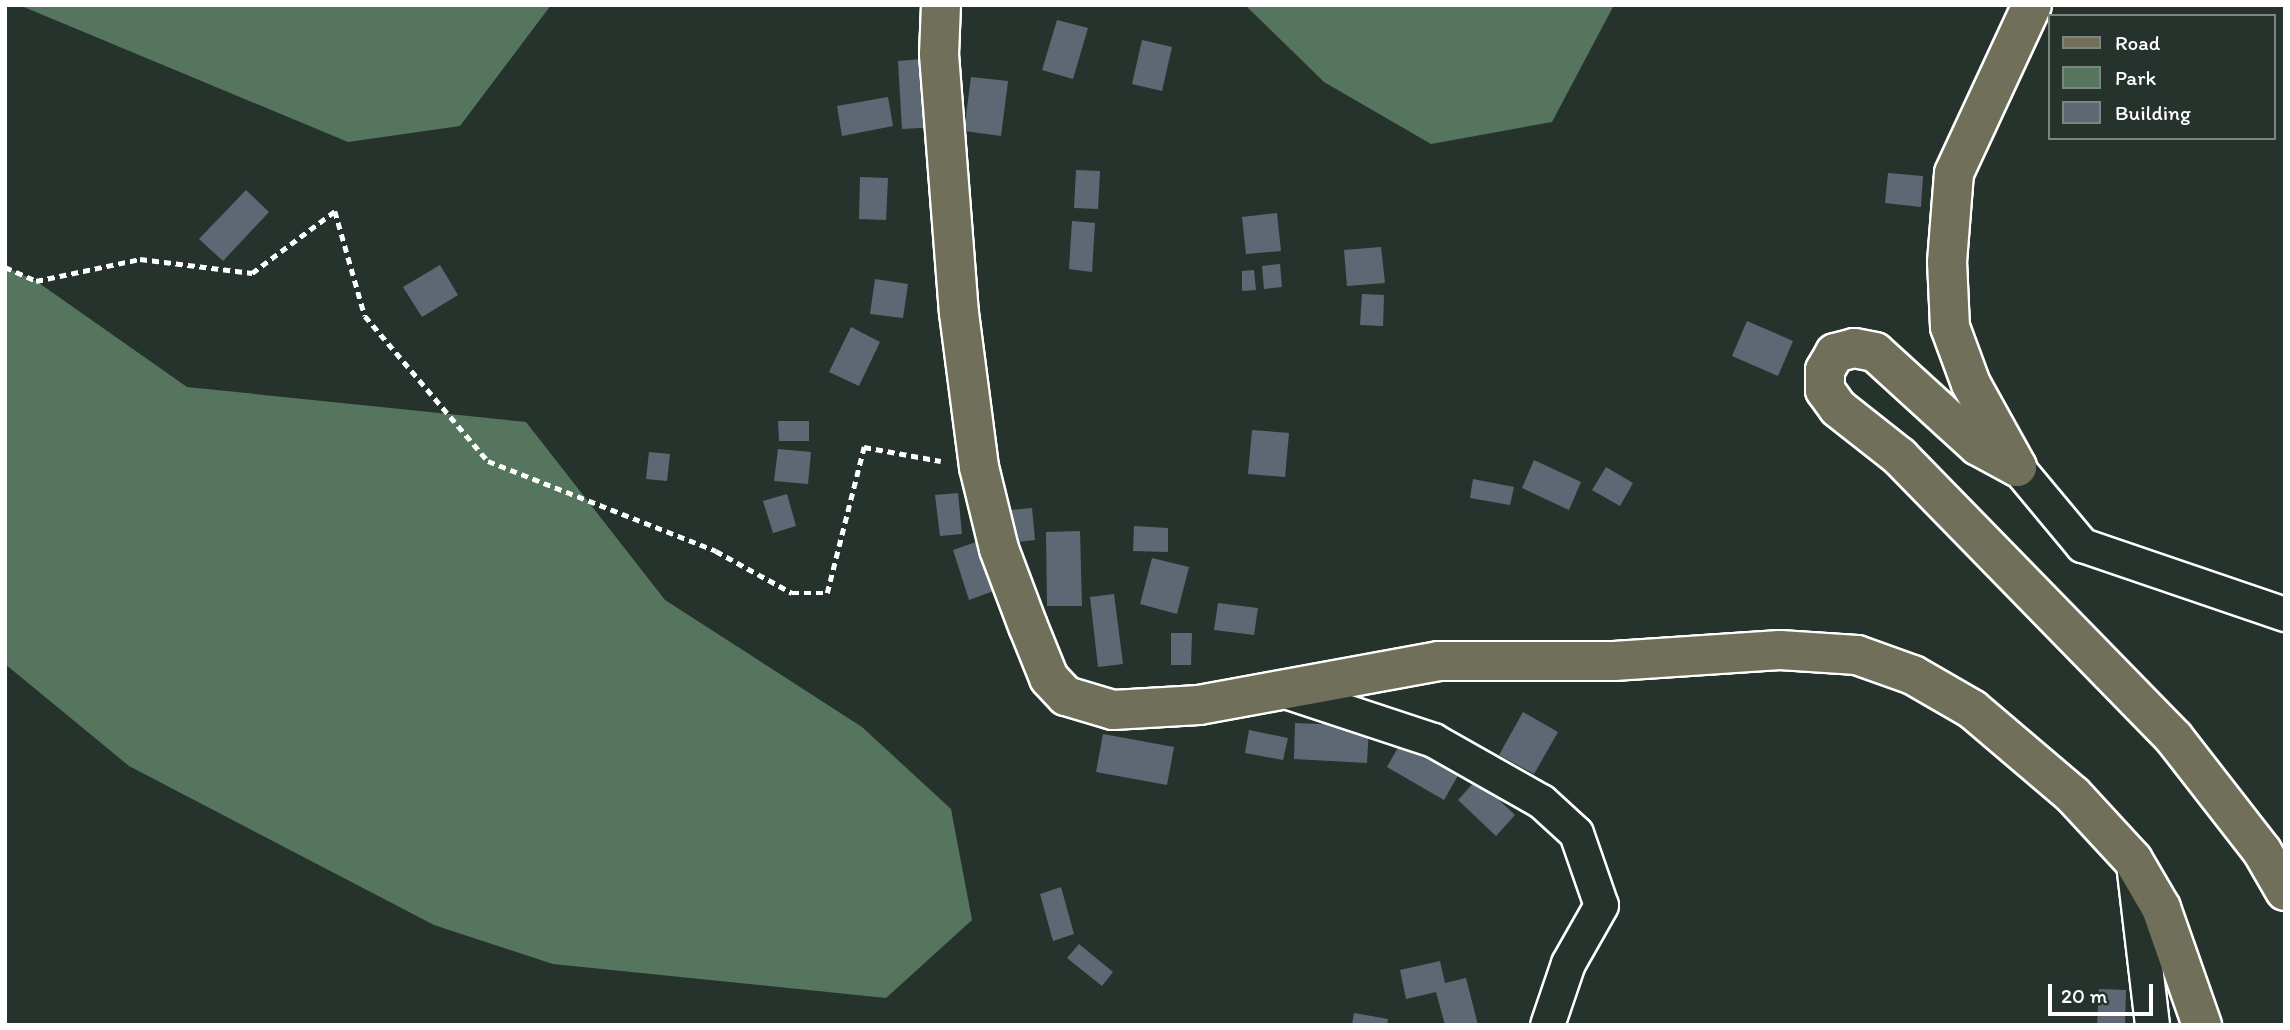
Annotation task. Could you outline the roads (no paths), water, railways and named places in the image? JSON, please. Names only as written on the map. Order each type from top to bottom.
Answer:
[{"type":"main road","points":[[941,5],[939,54],[959,313],[979,467],[999,549],[1023,613],[1049,678],[1066,696],[1113,710],[1199,705],[1285,691],[1372,670],[1439,661],[1600,661],[1780,650],[1857,655],[1913,675],[1972,709],[2073,795],[2133,860],[2182,956],[2202,1025]]},
{"type":"main road","points":[[2017,467],[1971,384],[1950,327],[1947,262],[1954,173],[2032,5]]},
{"type":"main road","points":[[2017,467],[1978,446],[1875,352],[1853,348],[1835,353],[1825,370],[1825,390],[1838,408],[1900,457],[2174,738],[2262,851],[2285,891]]},
{"type":"street","points":[[2017,467],[2082,545],[2285,614]]},
{"type":"street","points":[[1285,691],[1433,740],[1541,802],[1576,833],[1601,905],[1568,964],[1547,1025]]},
{"type":"street","points":[[2133,860],[2152,1025]]}]
